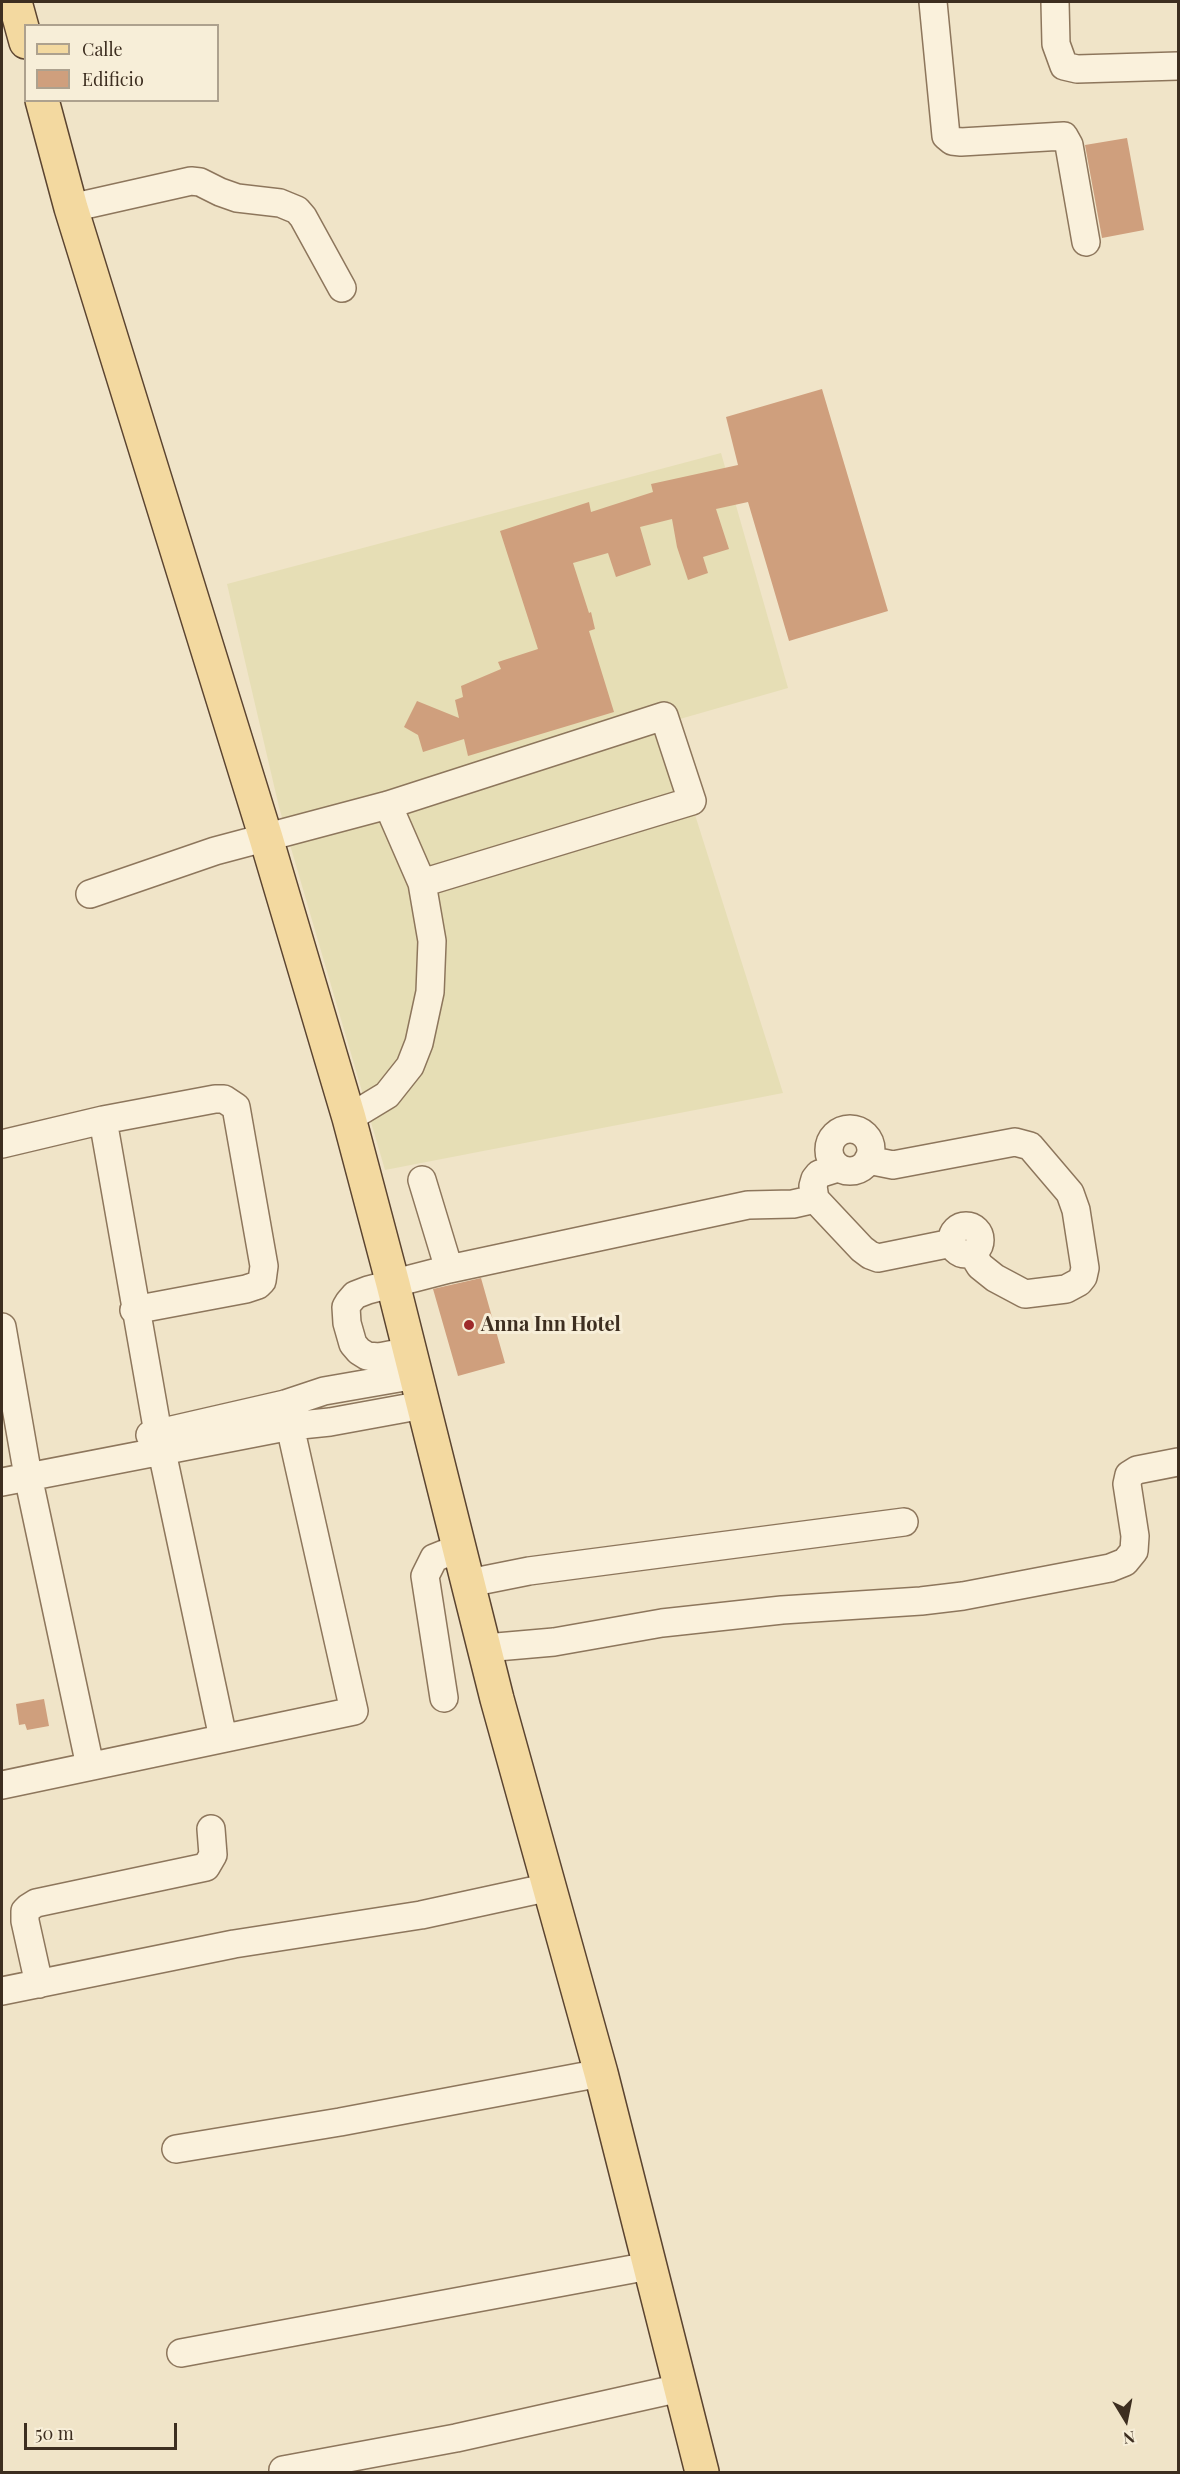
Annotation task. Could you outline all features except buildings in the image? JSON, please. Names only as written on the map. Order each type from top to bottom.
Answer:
[{"type":"main road","points":[[15,2],[24,35]]},
{"type":"main road","points":[[43,102],[71,208],[266,838],[349,1118],[485,1648],[601,2073],[702,2472]]},
{"type":"street","points":[[933,2],[946,136],[952,141],[961,142],[1064,136],[1069,145],[1086,242]]},
{"type":"street","points":[[1055,2],[1056,44],[1064,66],[1077,69],[1179,66]]},
{"type":"street","points":[[71,208],[191,181],[200,182],[237,198],[280,203],[297,210],[303,217],[342,288]]},
{"type":"street","points":[[90,894],[215,851],[388,805],[664,716],[692,801],[422,882]]},
{"type":"street","points":[[349,1118],[387,1095],[410,1066],[419,1043],[430,992],[432,941],[422,882],[388,805]]},
{"type":"street","points":[[2,1144],[103,1120],[224,1099],[236,1107],[241,1125],[264,1266],[262,1281],[246,1289],[134,1310]]},
{"type":"street","points":[[103,1120],[134,1310],[159,1442],[223,1738]]},
{"type":"street","points":[[838,1168],[828,1150],[834,1137],[846,1130],[859,1131],[871,1147],[868,1160],[864,1165],[852,1171],[838,1168],[819,1174],[813,1186],[816,1199],[862,1249],[874,1257],[962,1248],[995,1278],[1025,1294],[1066,1289],[1083,1277],[1085,1268],[1076,1210],[1070,1193],[1030,1146],[1015,1142],[893,1165],[868,1160]]},
{"type":"street","points":[[422,1180],[449,1269]]},
{"type":"street","points":[[416,1377],[379,1357],[368,1356],[359,1351],[349,1335],[346,1315],[349,1302],[356,1295],[449,1269],[748,1205],[793,1204],[816,1199]]},
{"type":"street","points":[[2,1327],[18,1467],[90,1767]]},
{"type":"street","points":[[288,1415],[324,1391],[416,1377]]},
{"type":"street","points":[[2,1482],[18,1467],[159,1442],[288,1415],[330,1422],[367,1414],[416,1377]]},
{"type":"street","points":[[361,1386],[367,1414]]},
{"type":"street","points":[[2,1785],[354,1711],[288,1415]]},
{"type":"street","points":[[485,1648],[554,1642],[623,1628],[672,1622],[782,1610],[952,1597],[1110,1568],[1125,1562],[1134,1551],[1135,1536],[1127,1484],[1129,1475],[1137,1470],[1179,1462]]},
{"type":"street","points":[[469,1582],[530,1570],[904,1522]]},
{"type":"street","points":[[444,1698],[425,1576],[434,1558],[459,1548]]},
{"type":"street","points":[[39,1984],[25,1921],[25,1911],[28,1908],[36,1903],[206,1867],[213,1855],[211,1829]]},
{"type":"street","points":[[2,1991],[234,1944],[421,1915],[550,1887]]},
{"type":"street","points":[[176,2149],[340,2122],[601,2073]]},
{"type":"street","points":[[181,2353],[649,2266]]},
{"type":"street","points":[[283,2470],[456,2438],[680,2388]]},
{"type":"shaded area","points":[[721,453],[788,688],[666,723],[783,1093],[385,1170],[279,807],[227,584]]},
{"type":"place","name":"Anna Inn Hotel","points":[[469,1325]]}]
